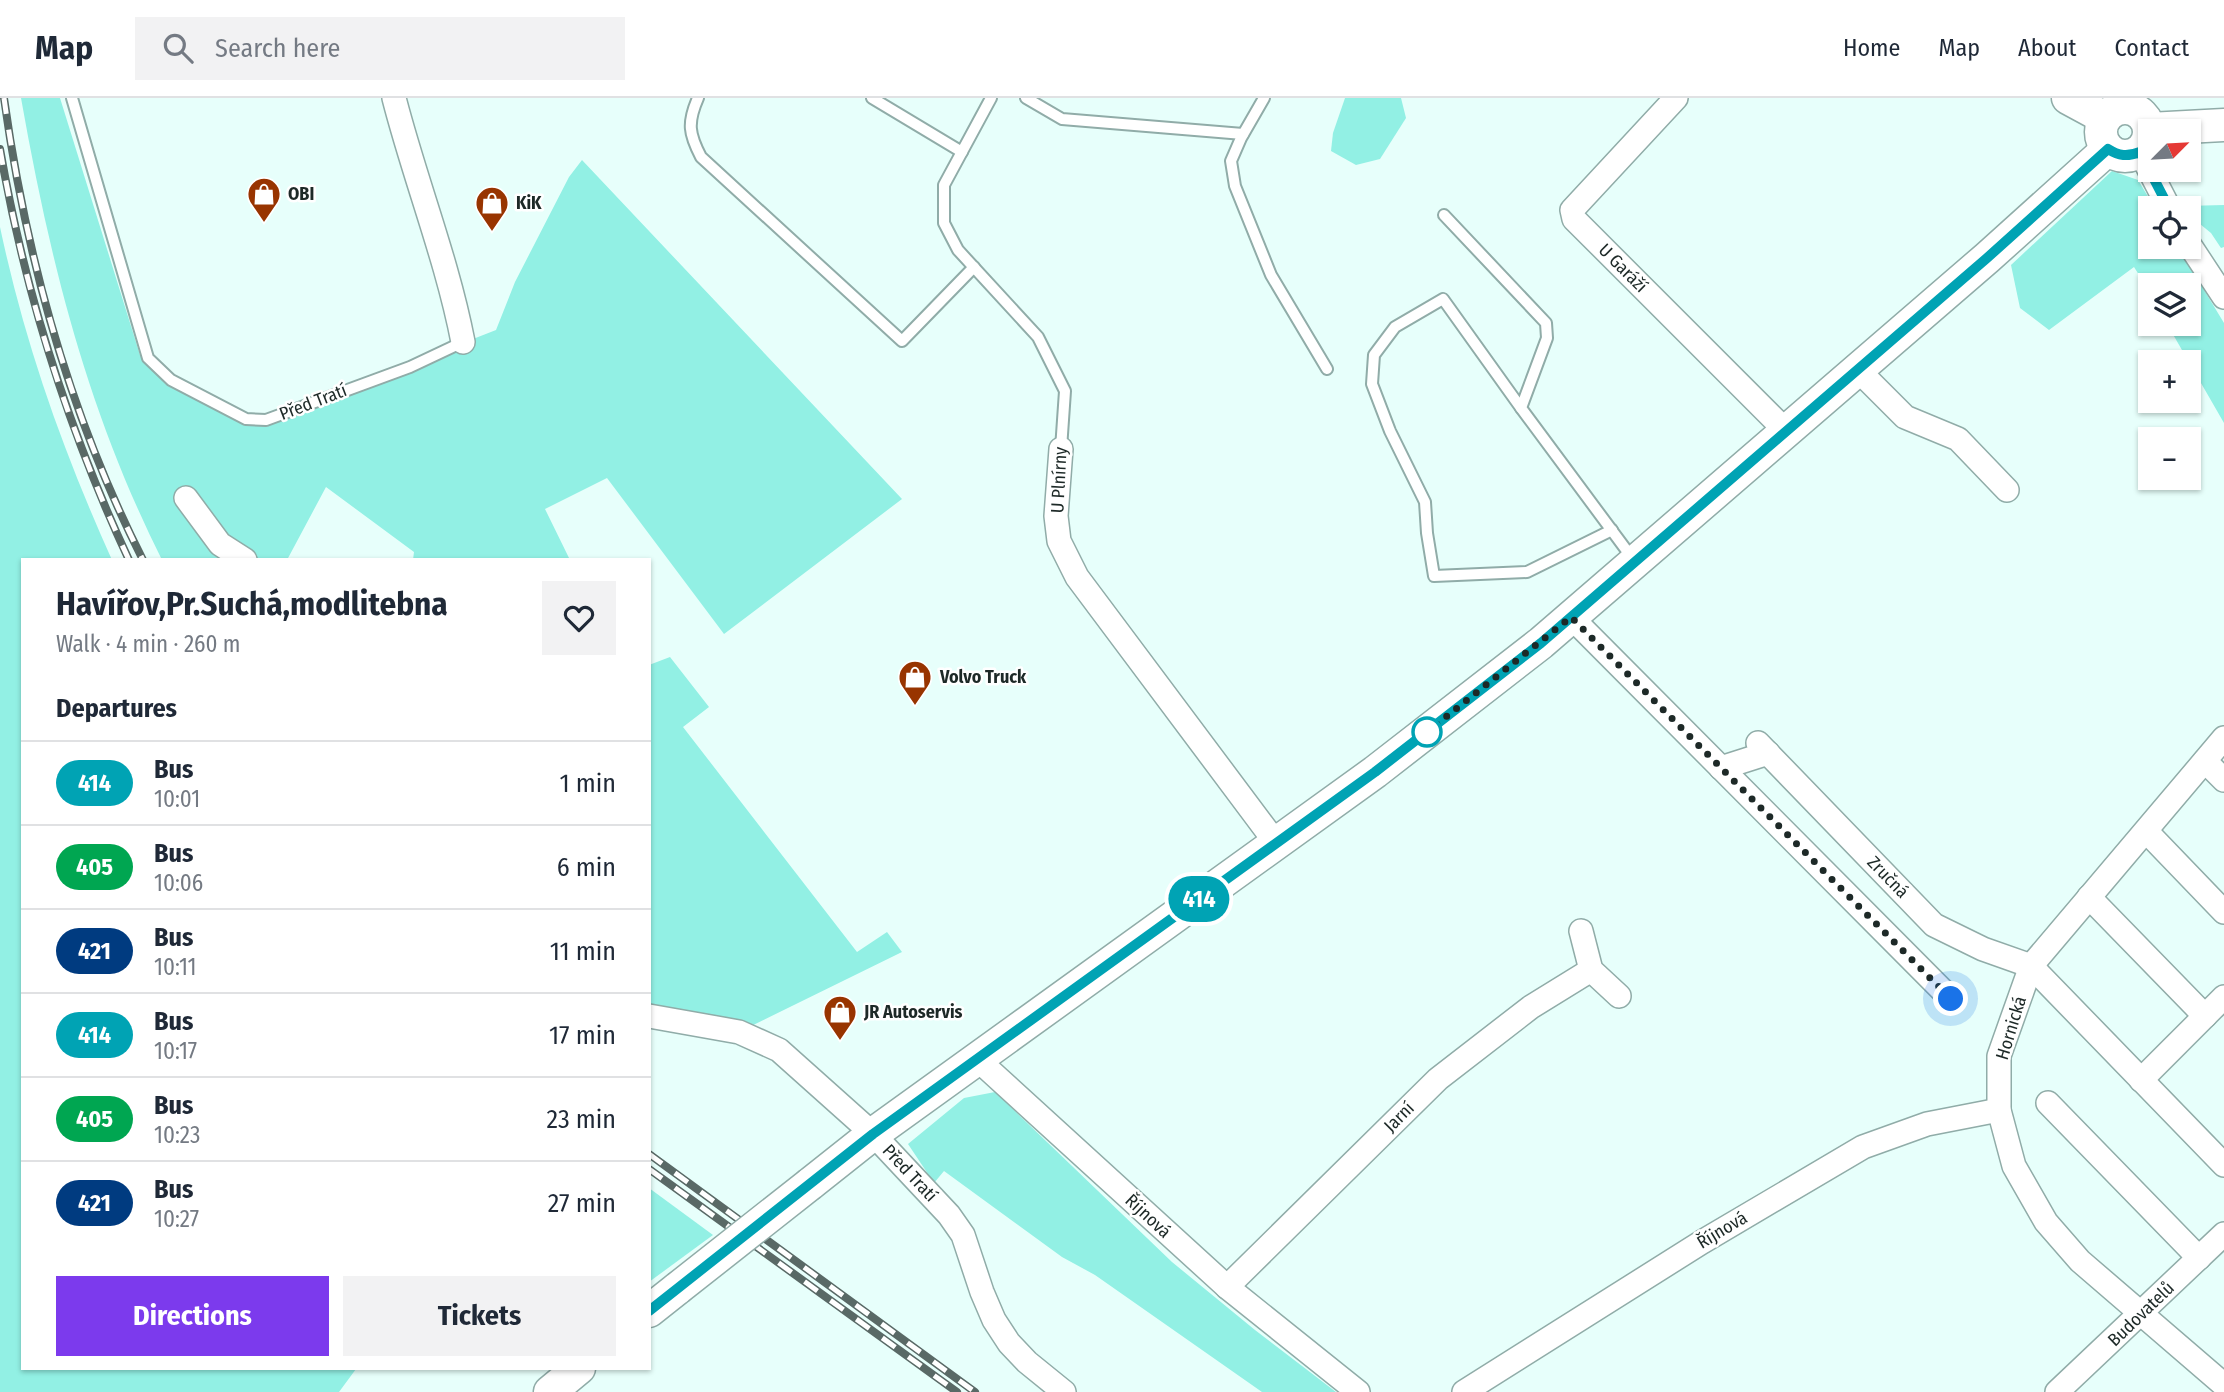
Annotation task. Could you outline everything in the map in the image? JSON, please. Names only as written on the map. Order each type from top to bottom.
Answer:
[{"type":"street","name":"Před Tratí","points":[[394,98],[456,306],[463,342]]},
{"type":"street","name":"U Garáží","points":[[1676,98],[1586,193],[1572,210],[1574,219],[1787,431]]},
{"type":"street","points":[[2068,98],[2105,118]]},
{"type":"street","points":[[2138,146],[2129,156],[2118,155],[2108,149],[2100,134],[2105,118],[2118,108],[2135,109],[2145,119]]},
{"type":"street","points":[[2202,129],[2224,125]]},
{"type":"street","points":[[651,1309],[873,1134],[1386,765],[1531,651],[1858,370],[2108,149]]},
{"type":"street","points":[[2199,259],[2224,297]]},
{"type":"street","points":[[1858,370],[1905,417],[1958,439],[2007,490]]},
{"type":"street","name":"U Plnírny","points":[[1061,449],[1056,516],[1059,541],[1077,576],[1276,844]]},
{"type":"street","points":[[186,498],[220,544],[242,558]]},
{"type":"street","points":[[1571,617],[1951,999]]},
{"type":"street","name":"Hornická","points":[[2224,738],[2031,966],[1999,1056],[1999,1111],[2014,1166],[2046,1222],[2080,1261],[2224,1385]]},
{"type":"street","name":"Zručná","points":[[1721,768],[1763,748],[1934,925],[1983,949],[2031,966]]},
{"type":"street","points":[[2205,761],[2224,780]]},
{"type":"street","points":[[2147,831],[2224,912]]},
{"type":"street","points":[[2089,897],[2205,1016]]},
{"type":"street","points":[[1581,931],[1591,970],[1619,996]]},
{"type":"street","points":[[2031,966],[2224,1165]]},
{"type":"street","name":"Jarní","points":[[1227,1287],[1438,1079],[1531,1007],[1591,970]]},
{"type":"street","points":[[2141,1080],[2224,997]]},
{"type":"street","name":"Před Tratí","points":[[651,1016],[739,1032],[779,1050],[873,1134],[949,1215],[963,1235],[982,1292],[994,1320],[1009,1343],[1027,1362],[1064,1392]]},
{"type":"street","name":"Říjnová","points":[[977,1059],[1227,1287],[1357,1392]]},
{"type":"street","points":[[2048,1102],[2199,1258]]},
{"type":"street","name":"Říjnová","points":[[1464,1392],[1702,1242],[1863,1147],[1927,1124],[1999,1111]]},
{"type":"street","name":"Budovatelů","points":[[2057,1392],[2224,1234]]},
{"type":"street","points":[[550,1392],[577,1370]]},
{"type":"lane","name":"Před Tratí","points":[[72,98],[148,358],[172,380],[246,419],[266,420],[410,367],[463,342]]},
{"type":"lane","points":[[698,98],[690,116],[691,138],[701,158],[902,341],[974,267]]},
{"type":"lane","points":[[872,98],[962,152]]},
{"type":"lane","name":"U Plnírny","points":[[991,98],[944,185],[944,223],[958,250],[1038,337],[1065,391],[1061,449]]},
{"type":"lane","points":[[1027,98],[1062,119],[1243,134]]},
{"type":"lane","points":[[1262,99],[1231,161],[1234,186],[1271,275],[1327,369]]},
{"type":"lane","points":[[1444,215],[1546,323],[1547,338],[1521,408]]},
{"type":"lane","points":[[1612,530],[1527,572],[1434,576],[1426,533],[1425,502],[1390,432],[1371,384],[1374,355],[1395,327],[1443,299],[1521,408],[1612,530],[1635,562]]},
{"type":"shaded area","points":[[21,98],[60,98],[140,355],[147,363],[246,419],[266,420],[496,330],[515,282],[569,177],[582,160],[902,499],[724,634],[607,478],[545,509],[569,558],[413,558],[414,552],[326,487],[288,558],[161,558],[112,448],[92,391],[59,277]]},
{"type":"shaded area","points":[[1345,98],[1401,98],[1406,118],[1380,159],[1356,165],[1331,151],[1333,133]]},
{"type":"shaded area","points":[[2112,171],[2138,180],[2148,196],[2138,196],[2138,259],[2185,259],[2194,273],[2138,273],[2134,267],[2049,330],[2020,308],[2011,265]]},
{"type":"shaded area","points":[[2224,205],[2224,247],[2221,248],[2211,233],[2201,225],[2201,206]]},
{"type":"shaded area","points":[[0,227],[21,313],[47,397],[77,479],[111,558],[21,558],[21,1370],[355,1370],[339,1392],[0,1392]]},
{"type":"shaded area","points":[[2201,285],[2224,323],[2224,423],[2201,383],[2201,350],[2182,350],[2174,336],[2201,336]]},
{"type":"shaded area","points":[[670,657],[709,707],[683,727],[857,952],[887,932],[902,952],[739,1032],[651,1016],[651,664]]},
{"type":"shaded area","points":[[995,1092],[1172,1262],[1336,1392],[1262,1392],[1095,1275],[1062,1257],[944,1171],[934,1183],[908,1144],[964,1098]]},
{"type":"shaded area","points":[[651,1189],[713,1235],[651,1281]]},
{"type":"railway","points":[[4,98],[25,217],[54,335],[94,449],[142,558]]},
{"type":"railway","points":[[0,149],[35,308],[86,460],[128,558]]},
{"type":"railway","points":[[651,1155],[975,1392]]},
{"type":"railway","points":[[651,1170],[957,1392]]},
{"type":"bus line","name":"414","points":[[651,1309],[873,1134],[1375,772],[1541,643],[1987,258],[2108,149],[2118,155],[2129,156],[2140,152],[2163,196]]},
{"type":"place","name":"OBI","points":[[264,224]]},
{"type":"place","name":"KiK","points":[[492,233]]},
{"type":"place","name":"Volvo Truck","points":[[915,707]]},
{"type":"place","name":"JR Autoservis","points":[[840,1042]]},
{"type":"route","points":[[1427,732],[1571,617],[1951,999]]}]
